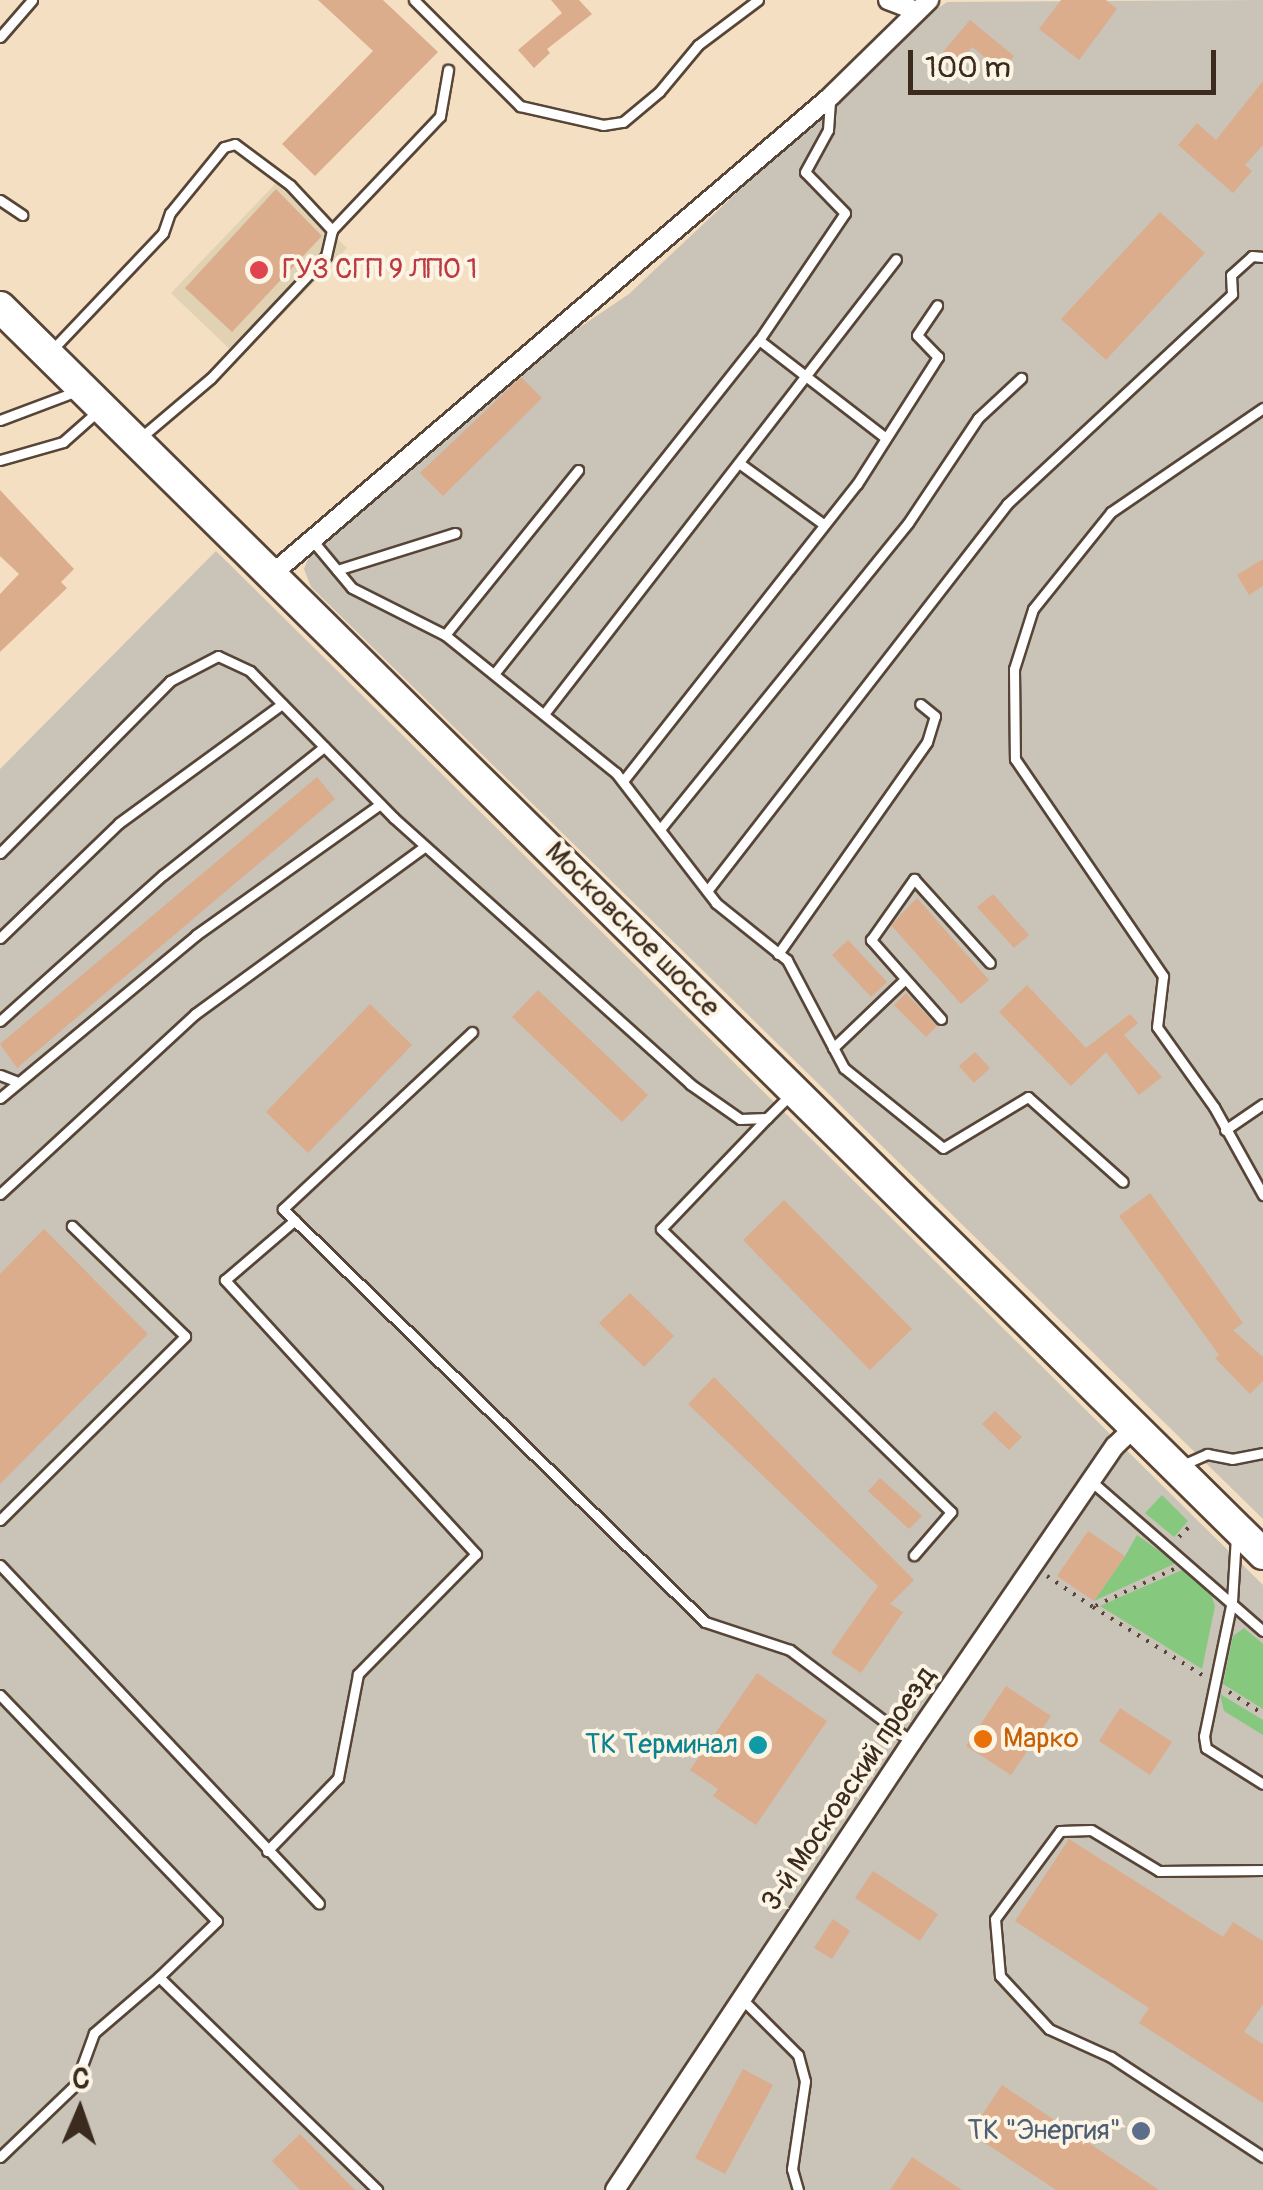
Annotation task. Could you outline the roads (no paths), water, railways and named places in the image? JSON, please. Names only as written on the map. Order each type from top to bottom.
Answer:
[{"type":"main road","name":"Московское шоссе","points":[[0,307],[1137,1425],[1263,1554]]},
{"type":"street","points":[[888,0],[921,5]]},
{"type":"street","points":[[271,575],[830,97],[921,5]]},
{"type":"street","name":"3-й Московский проезд","points":[[615,2190],[912,1742],[1092,1481],[1137,1425]]},
{"type":"lane","points":[[0,36],[32,0]]},
{"type":"lane","points":[[414,0],[520,106],[603,125],[622,122],[646,102],[698,45],[758,0]]},
{"type":"lane","points":[[137,441],[211,378],[326,256],[332,230],[440,116],[448,70]]},
{"type":"lane","points":[[494,674],[759,340],[846,213],[805,172],[828,130],[830,97]]},
{"type":"lane","points":[[48,354],[163,233],[170,213],[224,147],[235,144],[290,185],[332,230]]},
{"type":"lane","points":[[0,200],[22,215]]},
{"type":"lane","points":[[707,891],[1007,504],[1232,294],[1231,275],[1252,256],[1263,258]]},
{"type":"lane","points":[[544,714],[896,258]]},
{"type":"lane","points":[[623,781],[886,438],[938,357],[918,335],[937,305]]},
{"type":"lane","points":[[759,340],[886,438]]},
{"type":"lane","points":[[662,828],[908,522],[978,418],[1021,378]]},
{"type":"lane","points":[[0,420],[93,398]]},
{"type":"lane","points":[[0,460],[63,442],[93,398]]},
{"type":"lane","points":[[1263,408],[1111,512],[1033,609],[1014,669],[1015,758],[1163,976],[1158,1027],[1263,1195]]},
{"type":"lane","points":[[739,464],[822,523]]},
{"type":"lane","points":[[445,634],[578,470]]},
{"type":"lane","points":[[338,570],[454,533]]},
{"type":"lane","points":[[311,538],[352,588],[445,634],[623,781],[707,891],[778,954],[844,1068],[943,1148],[1028,1097],[1123,1182]]},
{"type":"lane","points":[[0,853],[170,681],[218,656],[250,671],[424,847],[690,1084],[740,1119],[768,1118]]},
{"type":"lane","points":[[0,938],[119,822],[282,704]]},
{"type":"lane","points":[[778,954],[927,742],[935,716],[920,704]]},
{"type":"lane","points":[[0,1021],[164,875],[324,747]]},
{"type":"lane","points":[[0,1098],[196,935],[380,804]]},
{"type":"lane","points":[[0,1194],[195,1014],[424,847]]},
{"type":"lane","points":[[941,1018],[870,940],[914,879],[990,963]]},
{"type":"lane","points":[[834,1048],[904,981]]},
{"type":"lane","points":[[472,1032],[283,1209],[705,1622],[790,1650],[912,1742]]},
{"type":"lane","points":[[0,1075],[16,1081]]},
{"type":"lane","points":[[795,1091],[662,1229],[951,1512],[914,1555]]},
{"type":"lane","points":[[1225,1130],[1263,1104]]},
{"type":"lane","points":[[266,1850],[338,1778],[358,1674],[476,1554],[225,1280],[295,1220]]},
{"type":"lane","points":[[0,1520],[185,1336],[72,1226]]},
{"type":"lane","points":[[1178,1467],[1206,1454],[1232,1459],[1263,1453]]},
{"type":"lane","points":[[1092,1481],[1263,1632]]},
{"type":"lane","points":[[1236,1528],[1232,1602],[1214,1682],[1206,1748],[1263,1784]]},
{"type":"lane","points":[[0,1565],[319,1904]]},
{"type":"lane","points":[[0,1695],[217,1921],[94,2034],[75,2085],[1,2160]]},
{"type":"lane","points":[[1263,1870],[1158,1872],[1091,1830],[1060,1831],[995,1920],[1000,1976],[1049,2029],[1111,2057],[1263,2157]]},
{"type":"lane","points":[[159,1977],[376,2190]]},
{"type":"lane","points":[[742,1999],[798,2055],[804,2081],[792,2170],[798,2190]]},
{"type":"place","name":"ГУЗ СГП 9 ЛПО 1","points":[[259,270]]},
{"type":"place","name":"Марко","points":[[983,1739]]},
{"type":"place","name":"ТК Терминал","points":[[758,1745]]},
{"type":"place","name":"ТК \"Энергия\"","points":[[1141,2131]]}]
